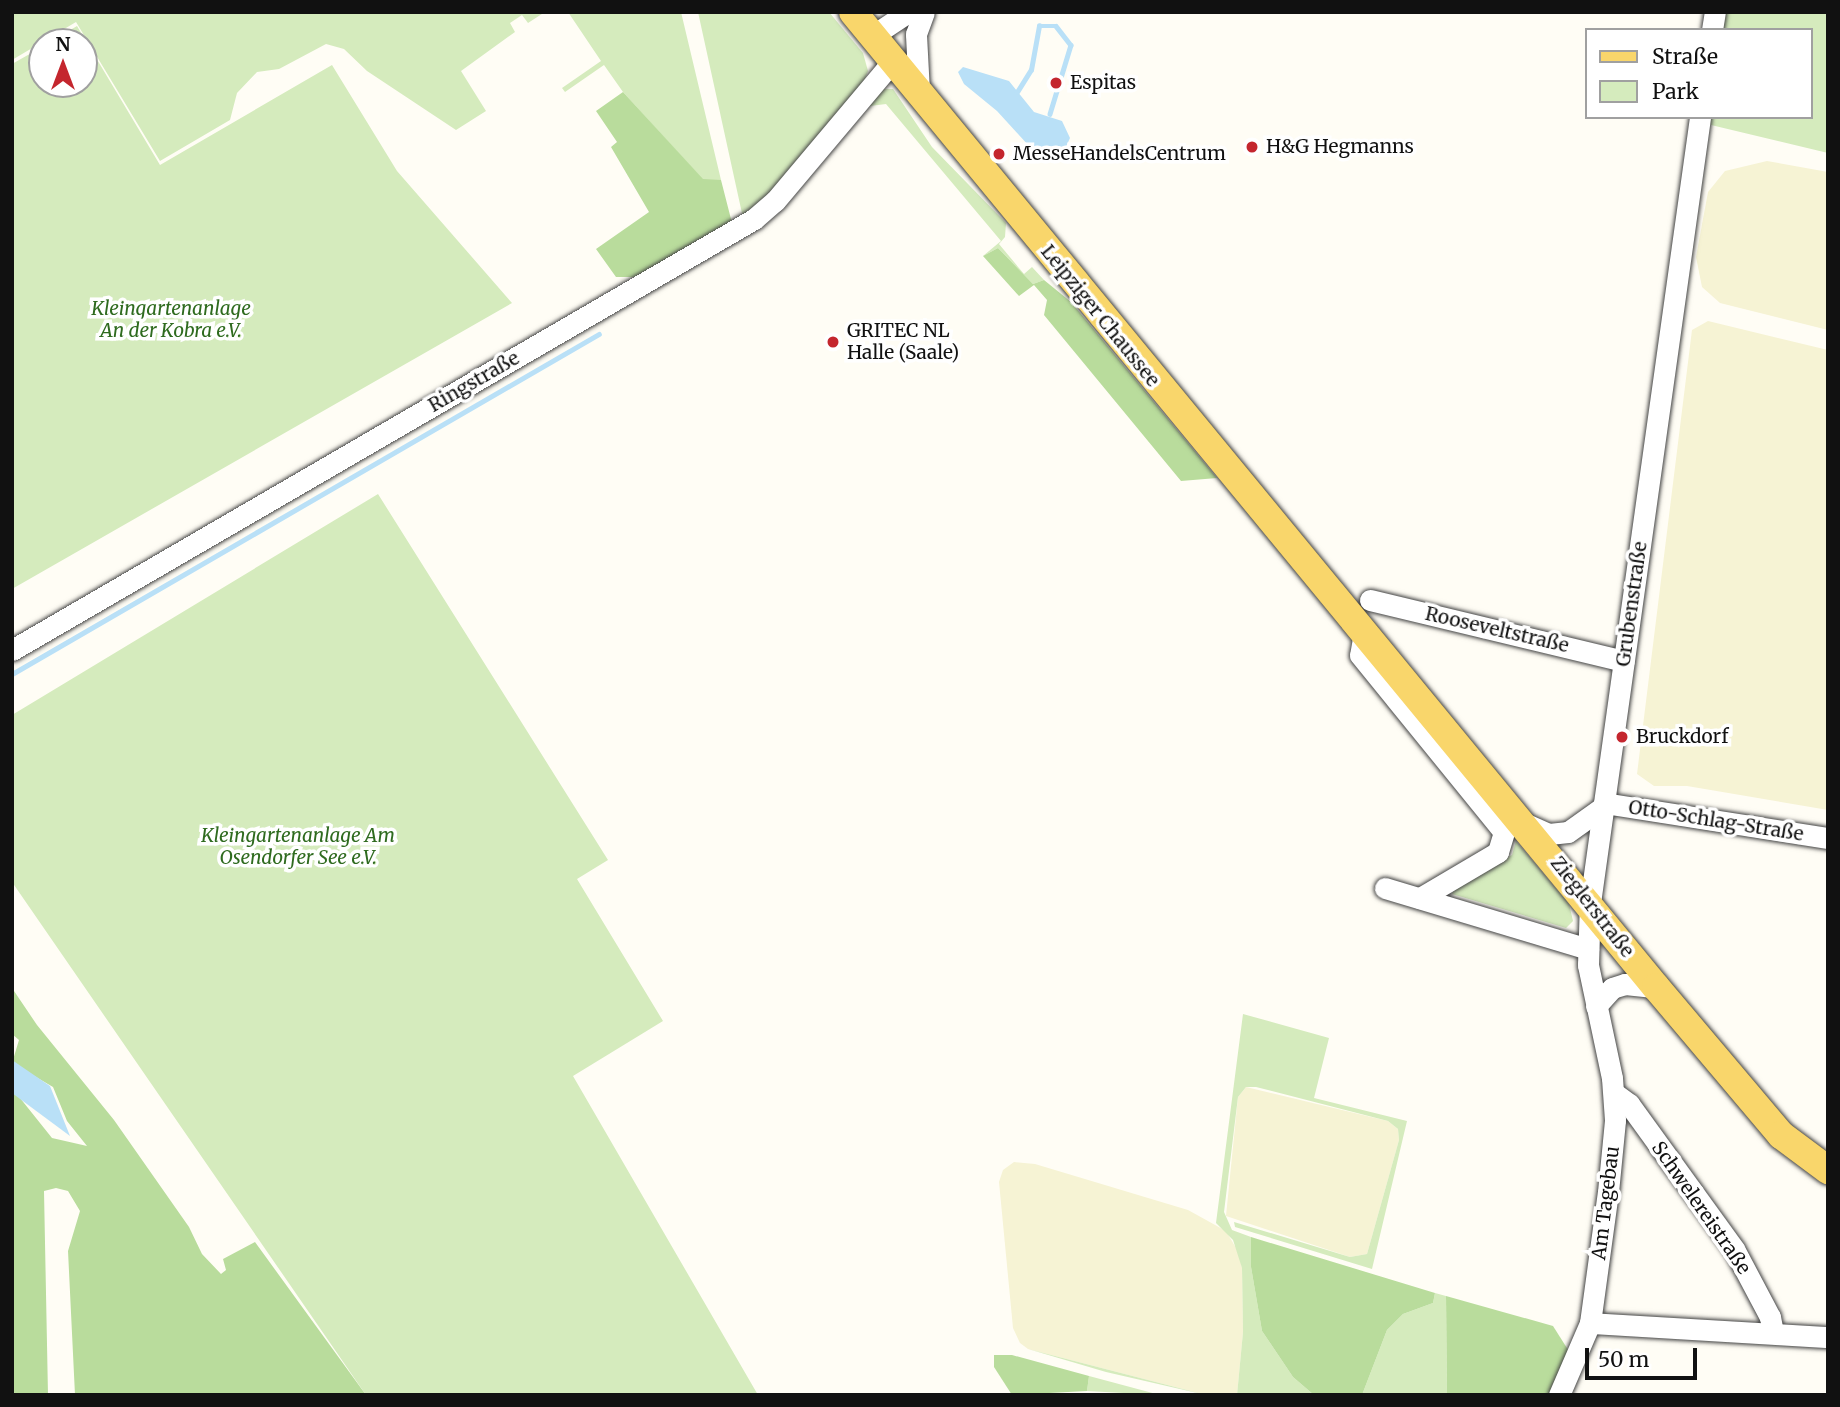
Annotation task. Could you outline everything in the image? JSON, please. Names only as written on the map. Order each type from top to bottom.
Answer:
[{"type":"main road","name":"Leipziger Chaussee","points":[[853,12],[877,24],[893,61],[1331,593]]},
{"type":"main road","name":"Zieglerstraße","points":[[1331,593],[1514,827],[1590,903],[1656,987],[1781,1135],[1828,1170]]},
{"type":"street","points":[[877,24],[908,12]]},
{"type":"street","points":[[919,92],[916,34],[924,12]]},
{"type":"street","name":"Ringstraße","points":[[12,650],[754,219],[775,201],[893,61]]},
{"type":"street","name":"Grubenstraße","points":[[1590,903],[1700,119]]},
{"type":"street","name":"Rooseveltstraße","points":[[1370,600],[1624,660]]},
{"type":"street","points":[[1420,898],[1498,852],[1514,827],[1549,834],[1568,832],[1604,805]]},
{"type":"street","name":"Otto-Schlag-Straße","points":[[1604,805],[1828,838]]},
{"type":"street","points":[[1385,888],[1588,948]]},
{"type":"street","name":"Am Tagebau","points":[[1559,1395],[1590,1323],[1614,1132],[1614,1093],[1596,1006],[1588,948],[1590,903]]},
{"type":"street","points":[[1596,1006],[1612,988],[1625,984],[1656,987]]},
{"type":"street","name":"Schwelereistraße","points":[[1614,1093],[1629,1104],[1734,1249],[1770,1317],[1773,1333]]},
{"type":"street","points":[[1590,1323],[1828,1337]]},
{"type":"shaded area","points":[[1767,161],[1828,172],[1828,330],[1720,303],[1702,287],[1696,257],[1708,192],[1725,171]]},
{"type":"shaded area","points":[[1708,321],[1828,350],[1828,810],[1687,786],[1654,786],[1637,774],[1692,330]]},
{"type":"shaded area","points":[[1246,1087],[1388,1121],[1398,1129],[1399,1140],[1367,1254],[1350,1257],[1226,1216],[1238,1097]]},
{"type":"shaded area","points":[[1014,1162],[1035,1164],[1188,1210],[1226,1231],[1239,1253],[1242,1268],[1243,1332],[1237,1395],[1206,1395],[1028,1349],[1020,1343],[1013,1328],[999,1182],[1003,1170]]},
{"type":"green space","points":[[12,12],[545,12],[528,23],[522,15],[510,23],[515,32],[461,71],[486,111],[456,130],[367,71],[344,49],[326,44],[279,69],[257,72],[237,93],[230,120],[160,161],[98,58],[98,28],[80,28],[76,22],[66,28],[28,28],[28,50],[12,60]]},
{"type":"green space","points":[[568,12],[681,12],[721,180],[703,180],[623,92],[604,65],[565,92],[562,88],[601,61]]},
{"type":"green space","points":[[698,12],[829,12],[863,53],[868,71],[862,86],[783,182],[743,218]]},
{"type":"green space","points":[[1722,12],[1828,12],[1828,153],[1711,125],[1709,119],[1812,119],[1812,28],[1720,28]]},
{"type":"green space","name":"Kleingartenanlage An der Kobra e.V.","points":[[28,55],[28,98],[98,98],[98,61],[160,165],[332,65],[397,171],[512,303],[12,589],[12,64]]},
{"type":"green space","points":[[880,89],[893,89],[932,147],[1006,223],[1005,237],[999,244],[1024,274],[1032,267],[1044,280],[1033,284],[998,248],[983,256],[1001,241],[886,104],[862,107]]},
{"type":"green space","points":[[623,92],[703,179],[721,180],[732,223],[640,277],[616,277],[596,249],[649,212],[611,147],[617,142],[596,111]]},
{"type":"green space","points":[[998,248],[1033,284],[1044,280],[1071,302],[1217,478],[1181,481],[1044,315],[1047,300],[1034,285],[1019,296],[983,256]]},
{"type":"green space","name":"Kleingartenanlage Am Osendorfer See e.V.","points":[[378,494],[608,860],[577,879],[663,1021],[573,1076],[758,1395],[366,1395],[12,882],[12,715]]},
{"type":"green space","points":[[1516,841],[1569,904],[1573,921],[1566,928],[1452,894],[1455,887],[1512,855]]},
{"type":"green space","points":[[12,988],[37,1025],[114,1120],[189,1227],[202,1254],[221,1274],[226,1270],[223,1259],[255,1242],[366,1395],[75,1395],[68,1251],[80,1211],[68,1191],[56,1188],[44,1191],[48,1395],[12,1395],[12,1088],[52,1138],[87,1146],[67,1121],[53,1087],[12,1063],[19,1040],[12,1034]]},
{"type":"green space","points":[[1243,1014],[1329,1038],[1314,1098],[1407,1121],[1372,1269],[1235,1227],[1234,1222],[1350,1257],[1367,1254],[1399,1140],[1398,1129],[1388,1121],[1256,1087],[1246,1087],[1238,1097],[1224,1212],[1232,1230],[1251,1237],[1251,1267],[1262,1331],[1293,1377],[1314,1395],[1237,1395],[1243,1332],[1242,1268],[1233,1240],[1216,1223]]},
{"type":"green space","points":[[1251,1237],[1435,1293],[1433,1303],[1403,1314],[1387,1330],[1362,1395],[1314,1395],[1293,1377],[1262,1331],[1251,1267]]},
{"type":"green space","points":[[1435,1293],[1446,1296],[1447,1395],[1362,1395],[1387,1330],[1403,1314],[1433,1303]]},
{"type":"green space","points":[[1446,1296],[1553,1326],[1572,1356],[1550,1395],[1447,1395]]},
{"type":"green space","points":[[1028,1349],[1206,1395],[1106,1372]]},
{"type":"green space","points":[[994,1355],[1012,1355],[1089,1376],[1087,1391],[1012,1395],[994,1367]]},
{"type":"green space","points":[[1089,1376],[1160,1395],[1087,1391]]},
{"type":"water","points":[[963,67],[1009,81],[1034,112],[1062,121],[1070,138],[1061,158],[1053,162],[1039,157],[997,111],[964,84],[958,72]]},
{"type":"water","points":[[12,1060],[50,1086],[70,1136],[12,1093]]},
{"type":"waterway","points":[[1017,92],[1031,70],[1039,26],[1056,26],[1071,45],[1050,114]]},
{"type":"waterway","points":[[12,674],[599,334]]},
{"type":"place","name":"Espitas","points":[[1056,83]]},
{"type":"place","name":"H&G Hegmanns","points":[[1252,147]]},
{"type":"place","name":"MesseHandelsCentrum","points":[[999,154]]},
{"type":"place","name":"GRITEC NL Halle (Saale)","points":[[833,342]]},
{"type":"place","name":"Bruckdorf","points":[[1622,737]]}]
